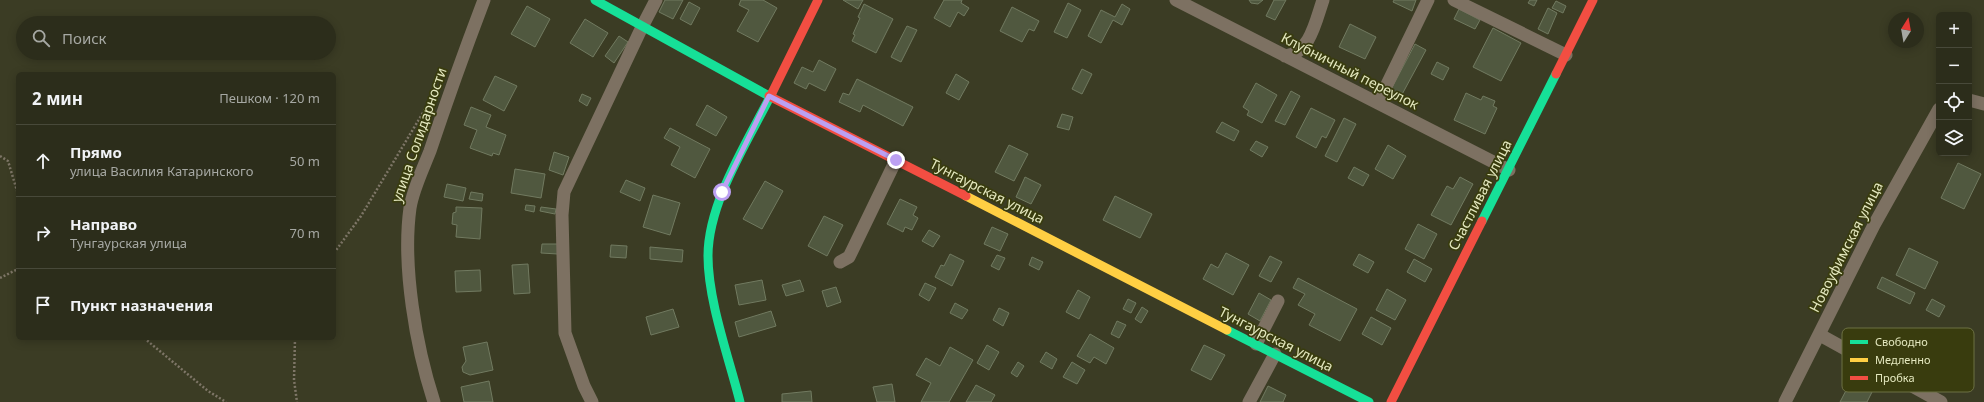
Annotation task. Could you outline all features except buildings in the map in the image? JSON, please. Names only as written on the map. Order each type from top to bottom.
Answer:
[{"type":"street","name":"улица Солидарности","points":[[434,402],[418,343],[413,303],[408,237],[410,207],[484,0]]},
{"type":"street","name":"Тунгаурская улица","points":[[595,0],[769,96],[1369,402]]},
{"type":"street","points":[[592,402],[584,386],[565,333],[562,215],[564,192],[656,0]]},
{"type":"street","points":[[740,402],[711,290],[709,249],[711,227],[722,192],[818,0]]},
{"type":"street","name":"Клубничный переулок","points":[[1176,0],[1509,170]]},
{"type":"street","points":[[1285,56],[1294,55],[1304,46],[1310,36],[1323,0]]},
{"type":"street","points":[[1378,103],[1428,0]]},
{"type":"street","points":[[1454,0],[1566,55]]},
{"type":"street","name":"Счастливая улица","points":[[1391,402],[1509,170],[1593,0]]},
{"type":"street","points":[[1972,101],[1984,104]]},
{"type":"street","name":"Новоуфимская улица","points":[[1785,402],[1874,225],[1936,114]]},
{"type":"street","points":[[840,262],[849,257],[896,160]]},
{"type":"street","points":[[1256,344],[1278,301]]},
{"type":"street","points":[[1820,335],[1842,347]]},
{"type":"street","points":[[1250,402],[1275,354]]},
{"type":"street","points":[[1923,392],[1941,402]]},
{"type":"path","points":[[336,250],[361,216],[427,106],[448,98]]},
{"type":"path","points":[[0,156],[8,161],[16,187]]},
{"type":"path","points":[[0,278],[16,270]]},
{"type":"path","points":[[146,340],[208,392],[226,402]]},
{"type":"path","points":[[295,340],[294,380],[297,402]]},
{"type":"traffic: fast","points":[[595,0],[769,96]]},
{"type":"traffic: fast","points":[[1482,221],[1556,74]]},
{"type":"traffic: fast","points":[[740,402],[711,292],[708,256],[710,235],[715,214],[731,172],[772,93]]},
{"type":"traffic: fast","points":[[1227,330],[1369,402]]},
{"type":"traffic: slow","points":[[966,196],[1227,330]]},
{"type":"traffic: jam","points":[[772,93],[818,0]]},
{"type":"traffic: jam","points":[[1556,74],[1593,0]]},
{"type":"traffic: jam","points":[[769,96],[966,196]]},
{"type":"traffic: jam","points":[[1391,402],[1482,221]]},
{"type":"route","points":[[722,192],[769,96],[896,160]]}]
